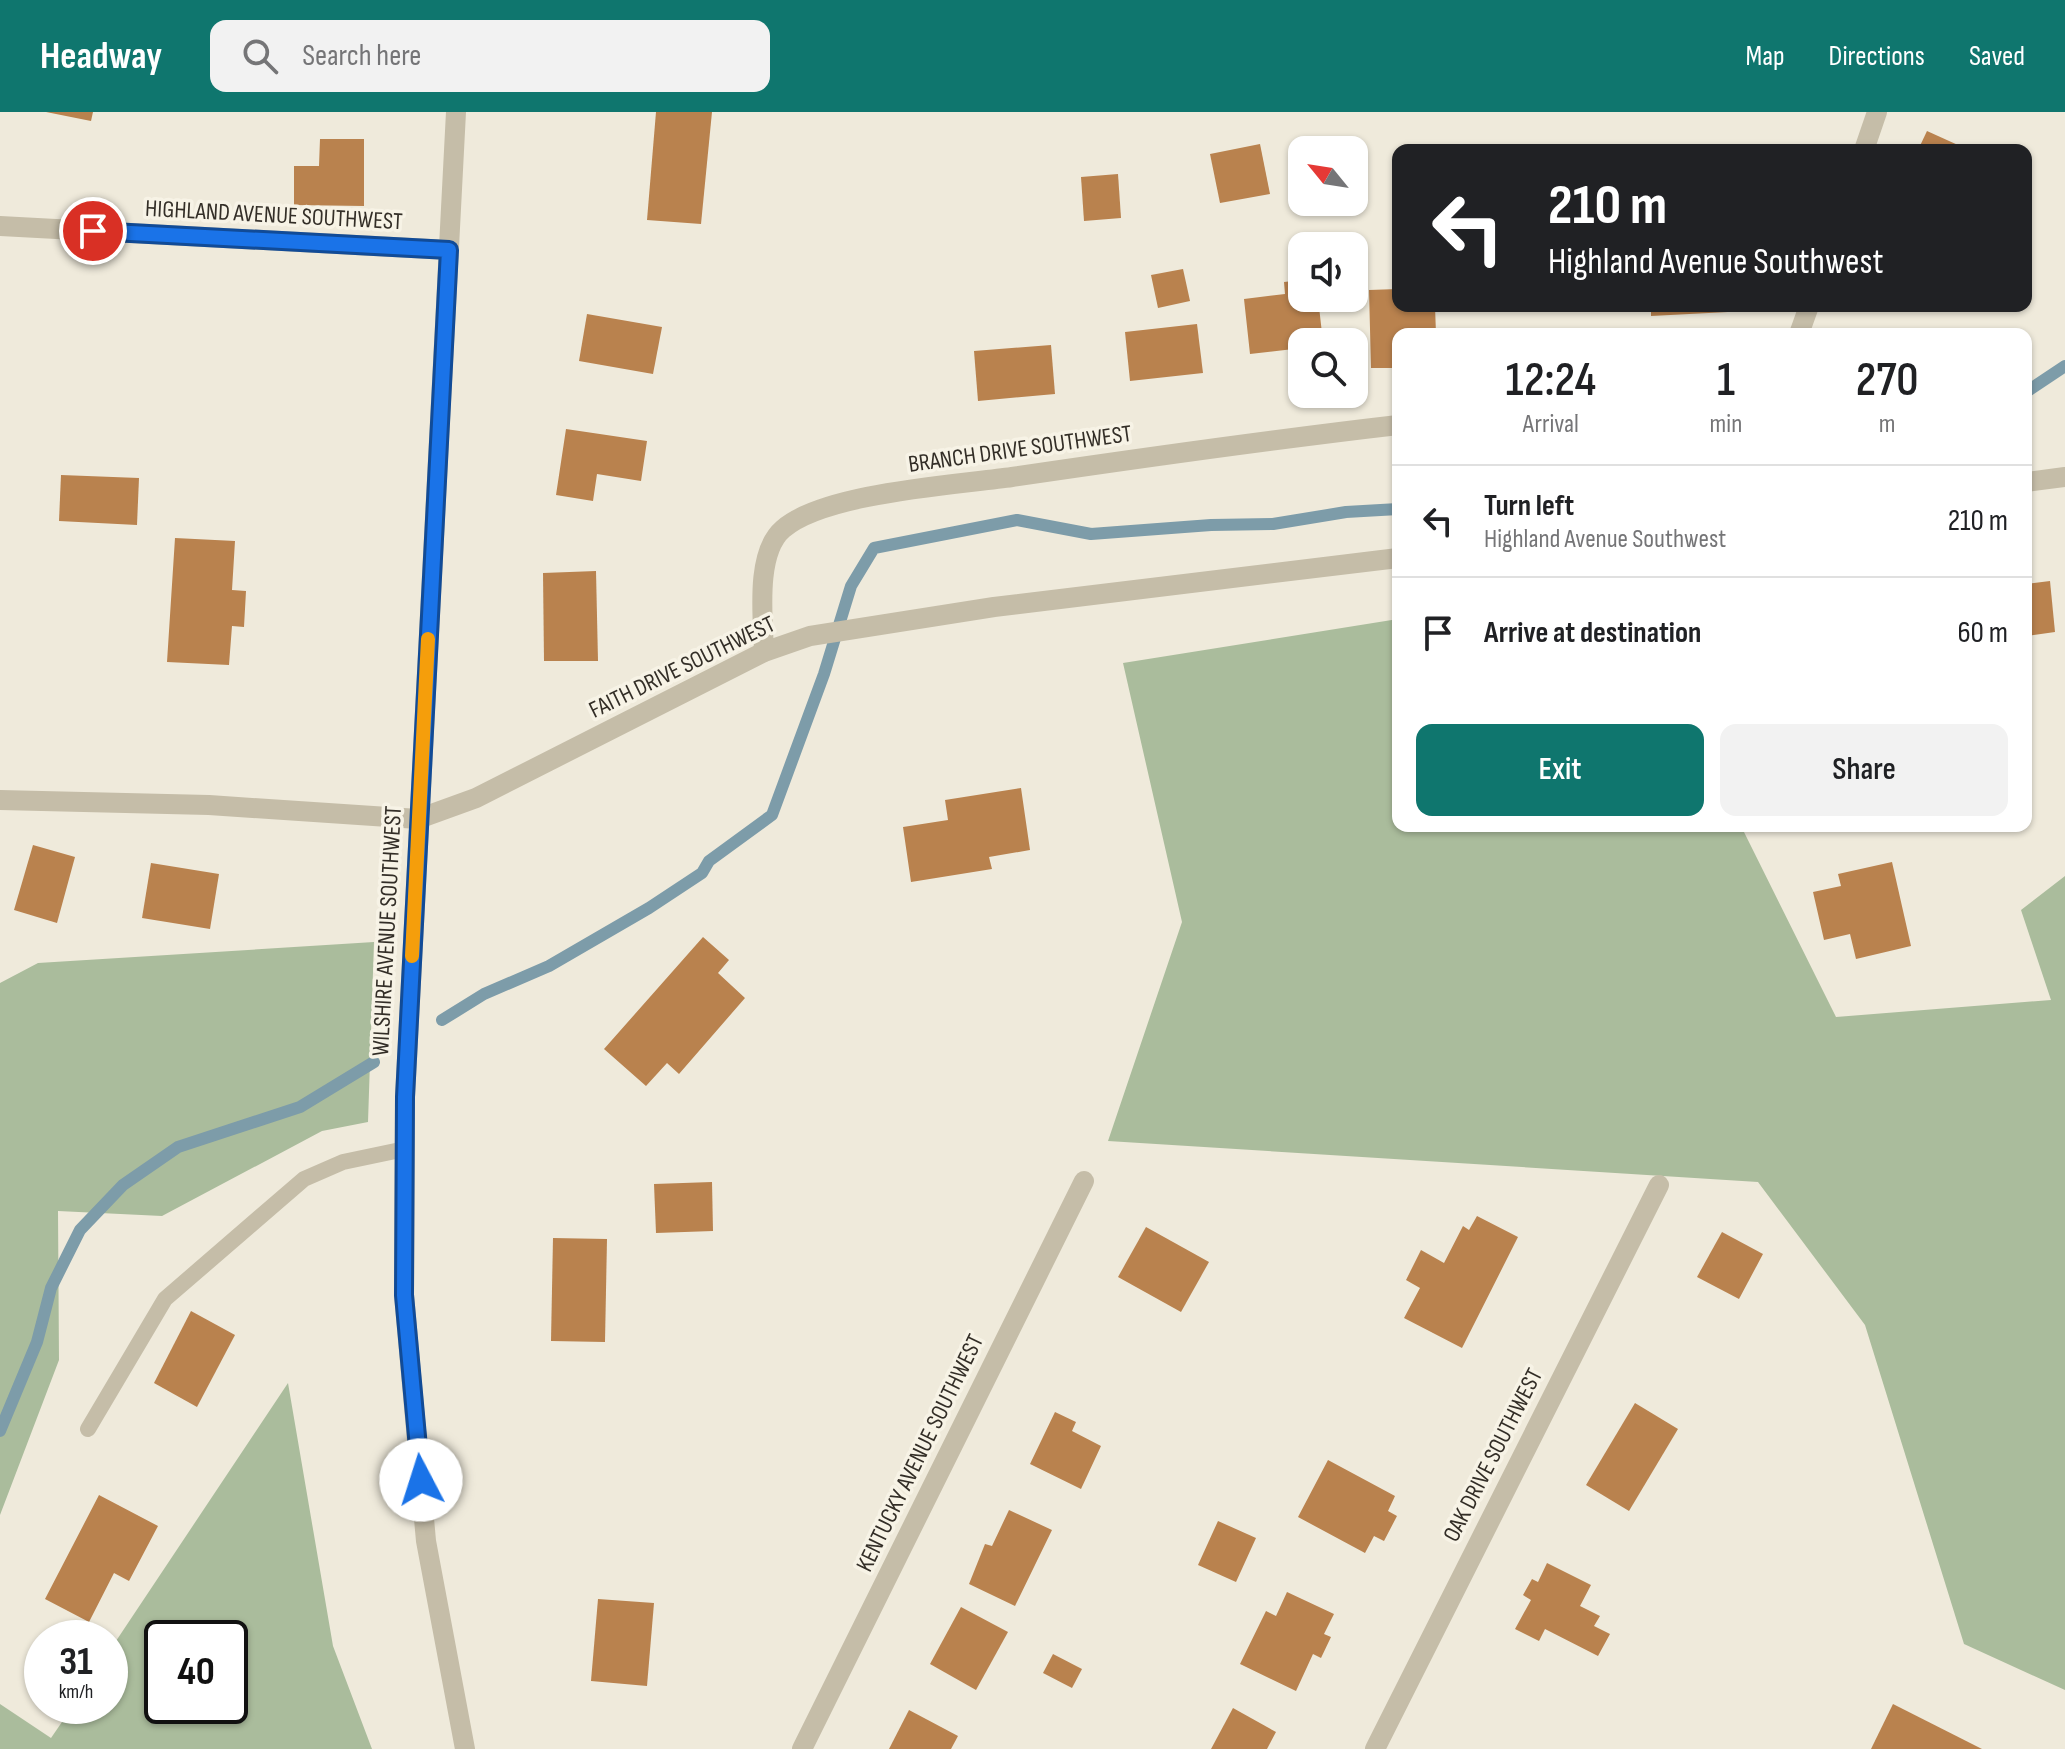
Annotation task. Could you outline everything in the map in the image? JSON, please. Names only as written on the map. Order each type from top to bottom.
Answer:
[{"type":"street","name":"WILSHIRE AVENUE SOUTHWEST","points":[[456,112],[405,1097],[404,1295],[426,1541],[465,1749]]},
{"type":"street","points":[[1866,144],[1877,112]]},
{"type":"street","name":"HIGHLAND AVENUE SOUTHWEST","points":[[0,226],[449,250]]},
{"type":"street","name":"BRANCH DRIVE SOUTHWEST","points":[[764,652],[762,586],[767,557],[781,530],[814,510],[886,495],[992,479],[1392,426]]},
{"type":"street","points":[[2032,481],[2065,477]]},
{"type":"street","name":"FAITH DRIVE SOUTHWEST","points":[[0,800],[209,805],[418,819],[476,798],[764,652],[810,636],[994,607],[1392,559]]},
{"type":"street","name":"KENTUCKY AVENUE SOUTHWEST","points":[[802,1749],[1084,1181]]},
{"type":"street","name":"OAK DRIVE SOUTHWEST","points":[[1375,1749],[1659,1185]]},
{"type":"lane","points":[[88,1429],[165,1299],[304,1179],[343,1162],[405,1149]]},
{"type":"green space","points":[[1392,620],[1392,832],[1744,832],[1836,1017],[2051,1000],[2021,910],[2065,876],[2065,1690],[1964,1644],[1865,1325],[1758,1182],[1108,1141],[1182,922],[1123,663]]},
{"type":"green space","points":[[374,942],[368,1122],[322,1131],[162,1216],[58,1211],[59,1360],[0,1515],[0,983],[38,963]]},
{"type":"green space","points":[[288,1383],[333,1646],[372,1749],[0,1749],[0,1704],[24,1720],[24,1724],[30,1724],[51,1738],[61,1724],[128,1724],[128,1623]]},
{"type":"building","points":[[46,112],[93,112],[91,121]]},
{"type":"building","points":[[656,112],[712,112],[701,224],[647,220]]},
{"type":"building","points":[[1927,131],[1956,144],[1921,144]]},
{"type":"building","points":[[320,139],[364,139],[364,206],[294,205],[294,166],[319,166]]},
{"type":"building","points":[[1260,144],[1270,194],[1220,203],[1210,154]]},
{"type":"building","points":[[1118,174],[1121,218],[1084,221],[1081,177]]},
{"type":"building","points":[[1183,269],[1190,301],[1158,308],[1151,275]]},
{"type":"building","points":[[1284,282],[1288,282],[1288,312],[1320,312],[1321,328],[1288,328],[1288,350],[1250,354],[1244,299],[1285,294]]},
{"type":"building","points":[[1392,289],[1392,312],[1435,312],[1436,328],[1392,328],[1392,368],[1371,368],[1369,290]]},
{"type":"building","points":[[1651,312],[1728,312],[1651,316]]},
{"type":"building","points":[[587,314],[662,327],[653,374],[579,361]]},
{"type":"building","points":[[1197,324],[1203,373],[1130,381],[1125,332]]},
{"type":"building","points":[[1051,345],[1055,394],[978,401],[974,351]]},
{"type":"building","points":[[566,429],[647,441],[641,481],[597,474],[593,501],[556,495]]},
{"type":"building","points":[[61,475],[139,478],[137,525],[59,521]]},
{"type":"building","points":[[175,538],[235,541],[232,590],[246,591],[244,627],[232,626],[229,665],[167,662]]},
{"type":"building","points":[[596,571],[598,661],[544,661],[543,573]]},
{"type":"building","points":[[2050,581],[2055,632],[2032,635],[2032,583]]},
{"type":"building","points":[[1021,788],[1030,850],[989,857],[992,869],[911,882],[903,827],[948,820],[945,800]]},
{"type":"building","points":[[33,845],[75,857],[57,923],[14,910]]},
{"type":"building","points":[[1892,862],[1911,946],[1856,959],[1850,934],[1824,940],[1813,892],[1841,886],[1838,874]]},
{"type":"building","points":[[151,863],[219,874],[210,929],[142,918]]},
{"type":"building","points":[[703,937],[729,960],[718,973],[745,998],[679,1074],[667,1063],[646,1086],[604,1049]]},
{"type":"building","points":[[712,1182],[713,1231],[656,1233],[654,1184]]},
{"type":"building","points":[[1477,1216],[1518,1237],[1462,1348],[1404,1318],[1420,1288],[1406,1280],[1421,1250],[1444,1263],[1463,1226],[1469,1230]]},
{"type":"building","points":[[1146,1227],[1209,1262],[1181,1312],[1118,1277]]},
{"type":"building","points":[[1722,1232],[1763,1254],[1739,1299],[1697,1277]]},
{"type":"building","points":[[553,1238],[607,1239],[605,1342],[551,1341]]},
{"type":"building","points":[[191,1311],[235,1335],[197,1407],[154,1383]]},
{"type":"building","points":[[1635,1403],[1678,1429],[1629,1511],[1586,1485]]},
{"type":"building","points":[[1055,1412],[1076,1422],[1072,1431],[1101,1446],[1081,1489],[1030,1464]]},
{"type":"building","points":[[1328,1460],[1395,1496],[1388,1511],[1397,1516],[1384,1541],[1374,1536],[1365,1553],[1298,1517]]},
{"type":"building","points":[[99,1495],[158,1526],[129,1581],[114,1573],[90,1620],[45,1599]]},
{"type":"building","points":[[1009,1510],[1052,1530],[1015,1606],[969,1584],[985,1544],[992,1546]]},
{"type":"building","points":[[1218,1521],[1256,1538],[1236,1582],[1198,1565]]},
{"type":"building","points":[[1547,1563],[1591,1585],[1580,1606],[1600,1616],[1594,1626],[1610,1634],[1598,1656],[1545,1629],[1539,1641],[1515,1629],[1531,1600],[1523,1595],[1532,1579],[1538,1582]]},
{"type":"building","points":[[1287,1592],[1334,1614],[1324,1634],[1331,1637],[1321,1658],[1313,1654],[1296,1691],[1240,1664],[1266,1611],[1276,1616]]},
{"type":"building","points":[[598,1599],[654,1603],[647,1686],[591,1681]]},
{"type":"building","points":[[961,1607],[1008,1632],[976,1690],[930,1664]]},
{"type":"building","points":[[1053,1654],[1082,1669],[1072,1688],[1043,1673]]},
{"type":"building","points":[[1893,1704],[1982,1749],[1871,1749]]},
{"type":"building","points":[[1233,1708],[1276,1732],[1267,1749],[1211,1749]]},
{"type":"building","points":[[909,1710],[958,1736],[951,1749],[889,1749]]},
{"type":"waterway","points":[[2032,388],[2065,366]]},
{"type":"waterway","points":[[442,1020],[484,994],[549,966],[649,908],[702,873],[709,861],[772,815],[824,674],[851,586],[874,548],[1017,520],[1091,534],[1211,525],[1273,524],[1346,512],[1392,509]]},
{"type":"waterway","points":[[0,1431],[37,1342],[51,1288],[80,1230],[123,1185],[178,1147],[300,1107],[374,1062]]},
{"type":"slow traffic","points":[[412,956],[428,639]]},
{"type":"route","points":[[93,231],[449,250],[405,1097],[404,1295],[421,1480]]}]
